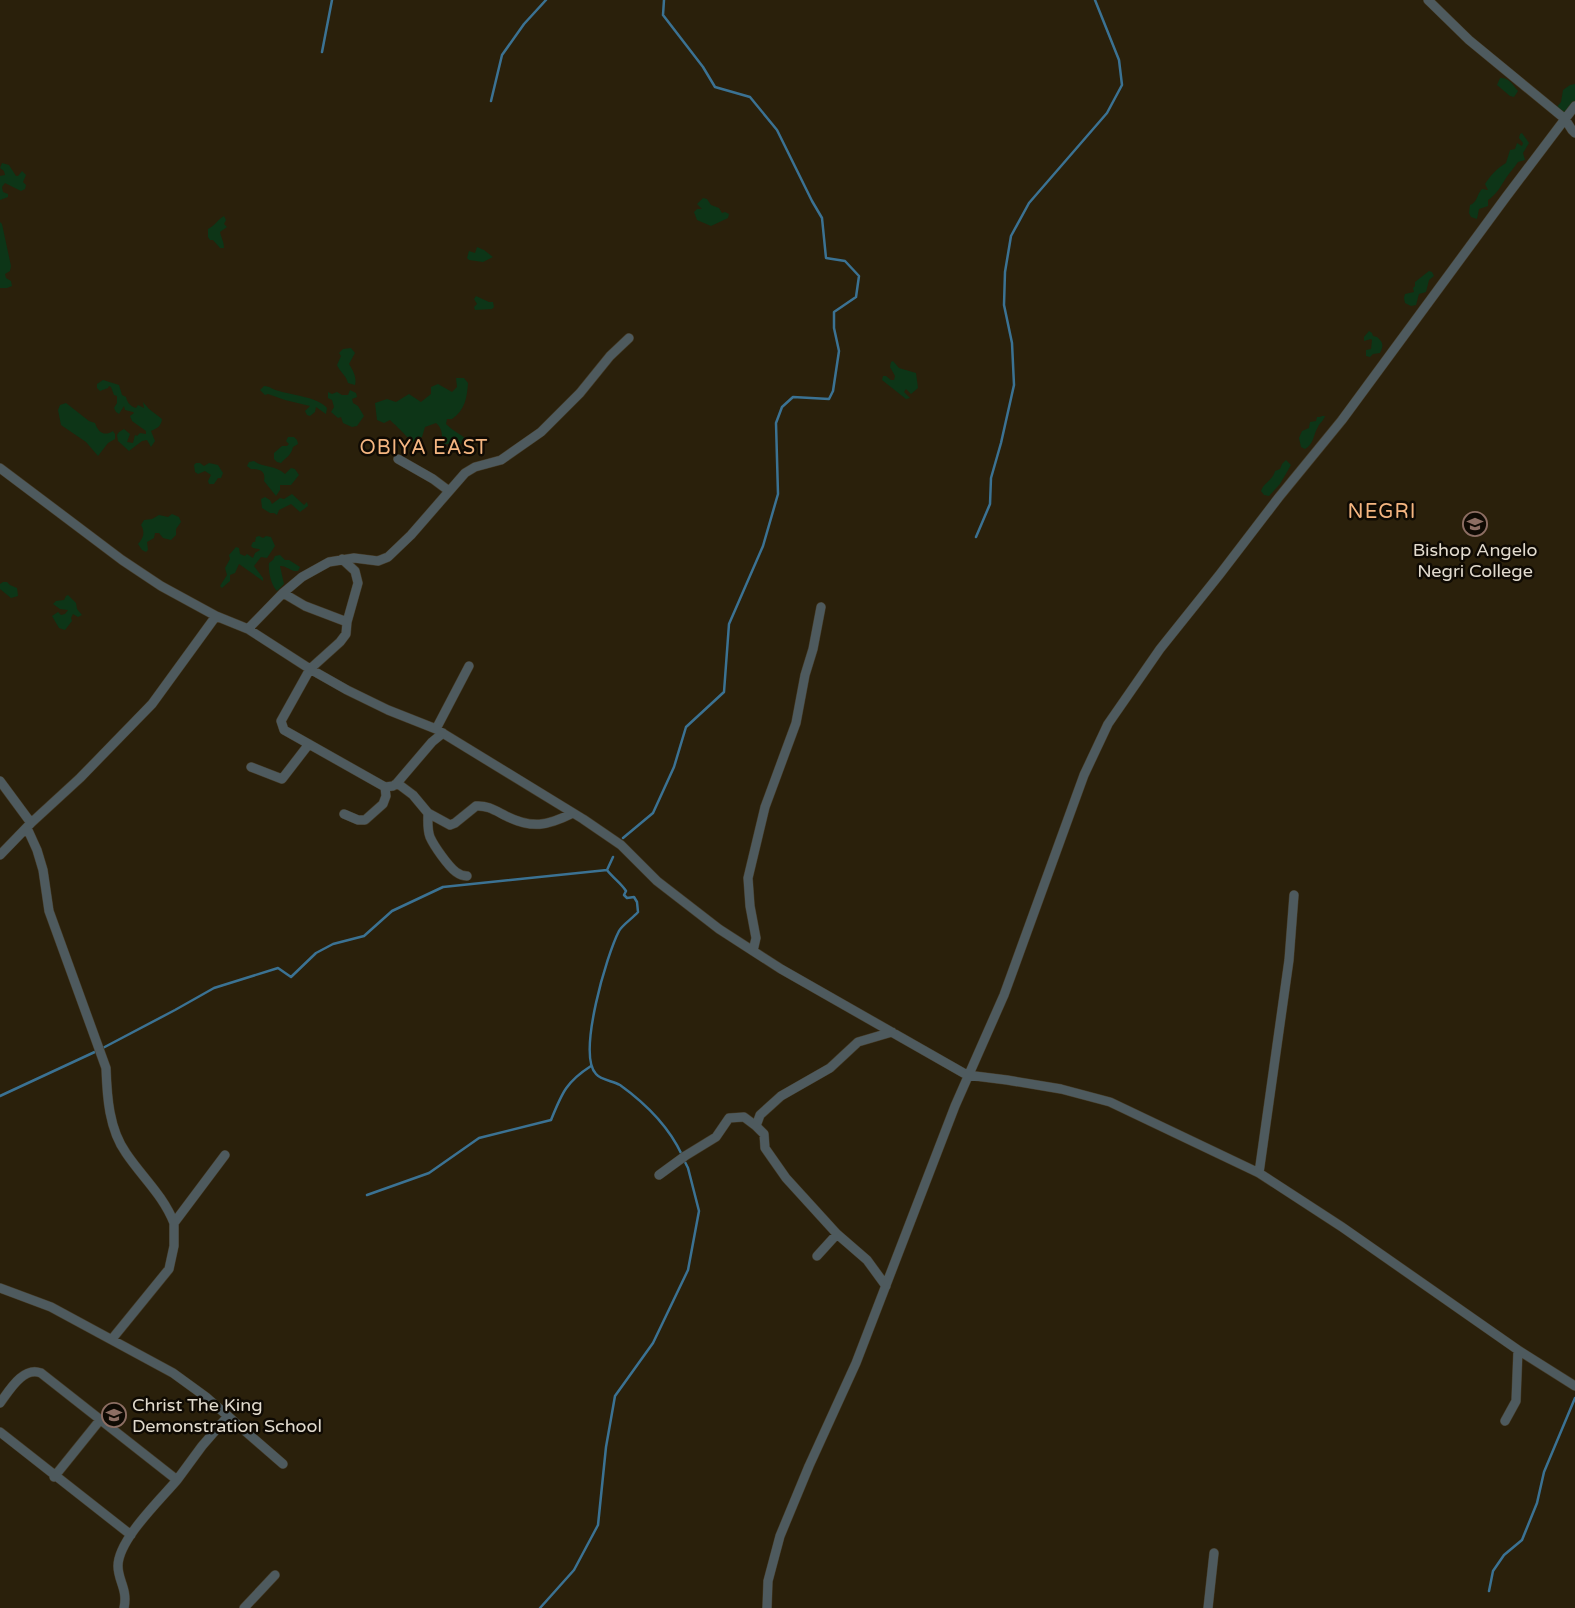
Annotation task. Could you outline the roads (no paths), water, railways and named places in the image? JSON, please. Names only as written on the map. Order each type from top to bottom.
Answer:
[{"type":"street","points":[[1428,0],[1474,45],[1565,119],[1575,133]]},
{"type":"street","points":[[767,1608],[768,1581],[780,1536],[809,1466],[856,1363],[967,1075],[1004,995],[1084,775],[1108,724],[1160,649],[1278,497],[1342,420],[1575,106]]},
{"type":"street","points":[[248,629],[302,576],[329,562],[354,558],[378,561],[385,559],[411,534],[465,474],[475,467],[501,460],[541,432],[580,393],[610,356],[629,338]]},
{"type":"street","points":[[398,459],[433,479],[449,491]]},
{"type":"street","points":[[0,468],[122,560],[162,586],[216,616],[248,629],[310,669],[347,690],[388,710],[440,731],[573,813],[620,845],[657,881],[697,912],[781,969],[967,1075],[1061,1089],[1110,1102],[1260,1173],[1518,1350],[1575,1386]]},
{"type":"street","points":[[342,559],[355,571],[358,583],[347,622],[346,634],[340,642],[310,669],[281,721],[284,730],[386,787],[393,786],[440,731],[469,666]]},
{"type":"street","points":[[283,594],[305,606],[347,622]]},
{"type":"street","points":[[753,951],[756,938],[750,906],[748,878],[765,807],[796,723],[821,607]]},
{"type":"street","points":[[0,855],[29,825],[87,772],[152,704],[216,616]]},
{"type":"street","points":[[251,767],[282,779],[309,744]]},
{"type":"street","points":[[0,781],[29,825],[43,870],[49,911],[106,1068],[109,1109],[118,1139],[125,1152],[161,1196],[174,1223],[174,1246],[169,1269],[112,1339]]},
{"type":"street","points":[[397,783],[413,795],[428,813],[450,825],[476,806],[488,807],[528,825],[549,823],[573,813]]},
{"type":"street","points":[[344,814],[358,820],[365,820],[383,804],[386,796],[386,787]]},
{"type":"street","points":[[428,813],[429,836],[435,846],[454,871],[467,876]]},
{"type":"street","points":[[1260,1173],[1284,994],[1294,895]]},
{"type":"street","points":[[756,1126],[760,1115],[781,1096],[830,1068],[858,1042],[892,1032]]},
{"type":"street","points":[[659,1175],[716,1137],[729,1118],[760,1115]]},
{"type":"street","points":[[744,1117],[764,1134],[764,1148],[786,1178],[837,1234],[867,1260],[886,1286]]},
{"type":"street","points":[[174,1223],[225,1155]]},
{"type":"street","points":[[817,1256],[837,1234]]},
{"type":"street","points":[[0,1288],[50,1307],[173,1373],[228,1416],[283,1464]]},
{"type":"street","points":[[1505,1421],[1516,1402],[1518,1350]]},
{"type":"street","points":[[0,1403],[26,1373],[36,1371],[48,1378],[177,1480]]},
{"type":"street","points":[[124,1608],[126,1598],[118,1568],[119,1558],[126,1541],[228,1416]]},
{"type":"street","points":[[54,1477],[100,1420]]},
{"type":"street","points":[[0,1432],[54,1477],[131,1535]]},
{"type":"street","points":[[1208,1608],[1214,1553]]},
{"type":"street","points":[[244,1608],[275,1575]]},
{"type":"waterway","points":[[322,52],[332,0]]},
{"type":"waterway","points":[[491,101],[502,55],[524,24],[546,0]]},
{"type":"waterway","points":[[623,838],[653,813],[674,767],[686,727],[724,692],[729,624],[763,546],[778,494],[776,423],[782,407],[793,397],[829,399],[833,391],[839,351],[834,328],[834,312],[856,297],[859,276],[845,261],[826,258],[822,218],[777,130],[750,97],[715,87],[703,67],[663,15],[664,0]]},
{"type":"waterway","points":[[976,537],[990,504],[991,478],[1014,385],[1012,343],[1004,305],[1005,272],[1011,236],[1029,203],[1107,113],[1122,85],[1119,60],[1095,0]]},
{"type":"waterway","points":[[613,857],[607,870],[622,885],[626,891],[624,895],[627,898],[634,897],[637,902],[638,912],[619,931],[601,981],[592,1026],[591,1063],[598,1076],[620,1085],[647,1108],[663,1125],[682,1155]]},
{"type":"waterway","points":[[0,1096],[99,1050],[214,988],[278,968],[291,977],[316,953],[333,944],[364,936],[392,911],[443,887],[607,870]]},
{"type":"waterway","points":[[367,1195],[429,1173],[479,1138],[551,1120],[558,1102],[570,1083],[591,1066]]},
{"type":"waterway","points":[[540,1608],[574,1570],[598,1525],[606,1447],[615,1396],[653,1343],[688,1270],[699,1211],[688,1168],[684,1160]]},
{"type":"waterway","points":[[1489,1591],[1493,1571],[1504,1555],[1522,1540],[1537,1503],[1544,1472],[1575,1398]]},
{"type":"place","name":"Bishop Angelo Negri College","points":[[1475,524]]},
{"type":"place","name":"Christ The King Demonstration School","points":[[114,1415]]},
{"type":"district","name":"OBIYA EAST","points":[[424,448]]},
{"type":"district","name":"NEGRI","points":[[1382,512]]}]
